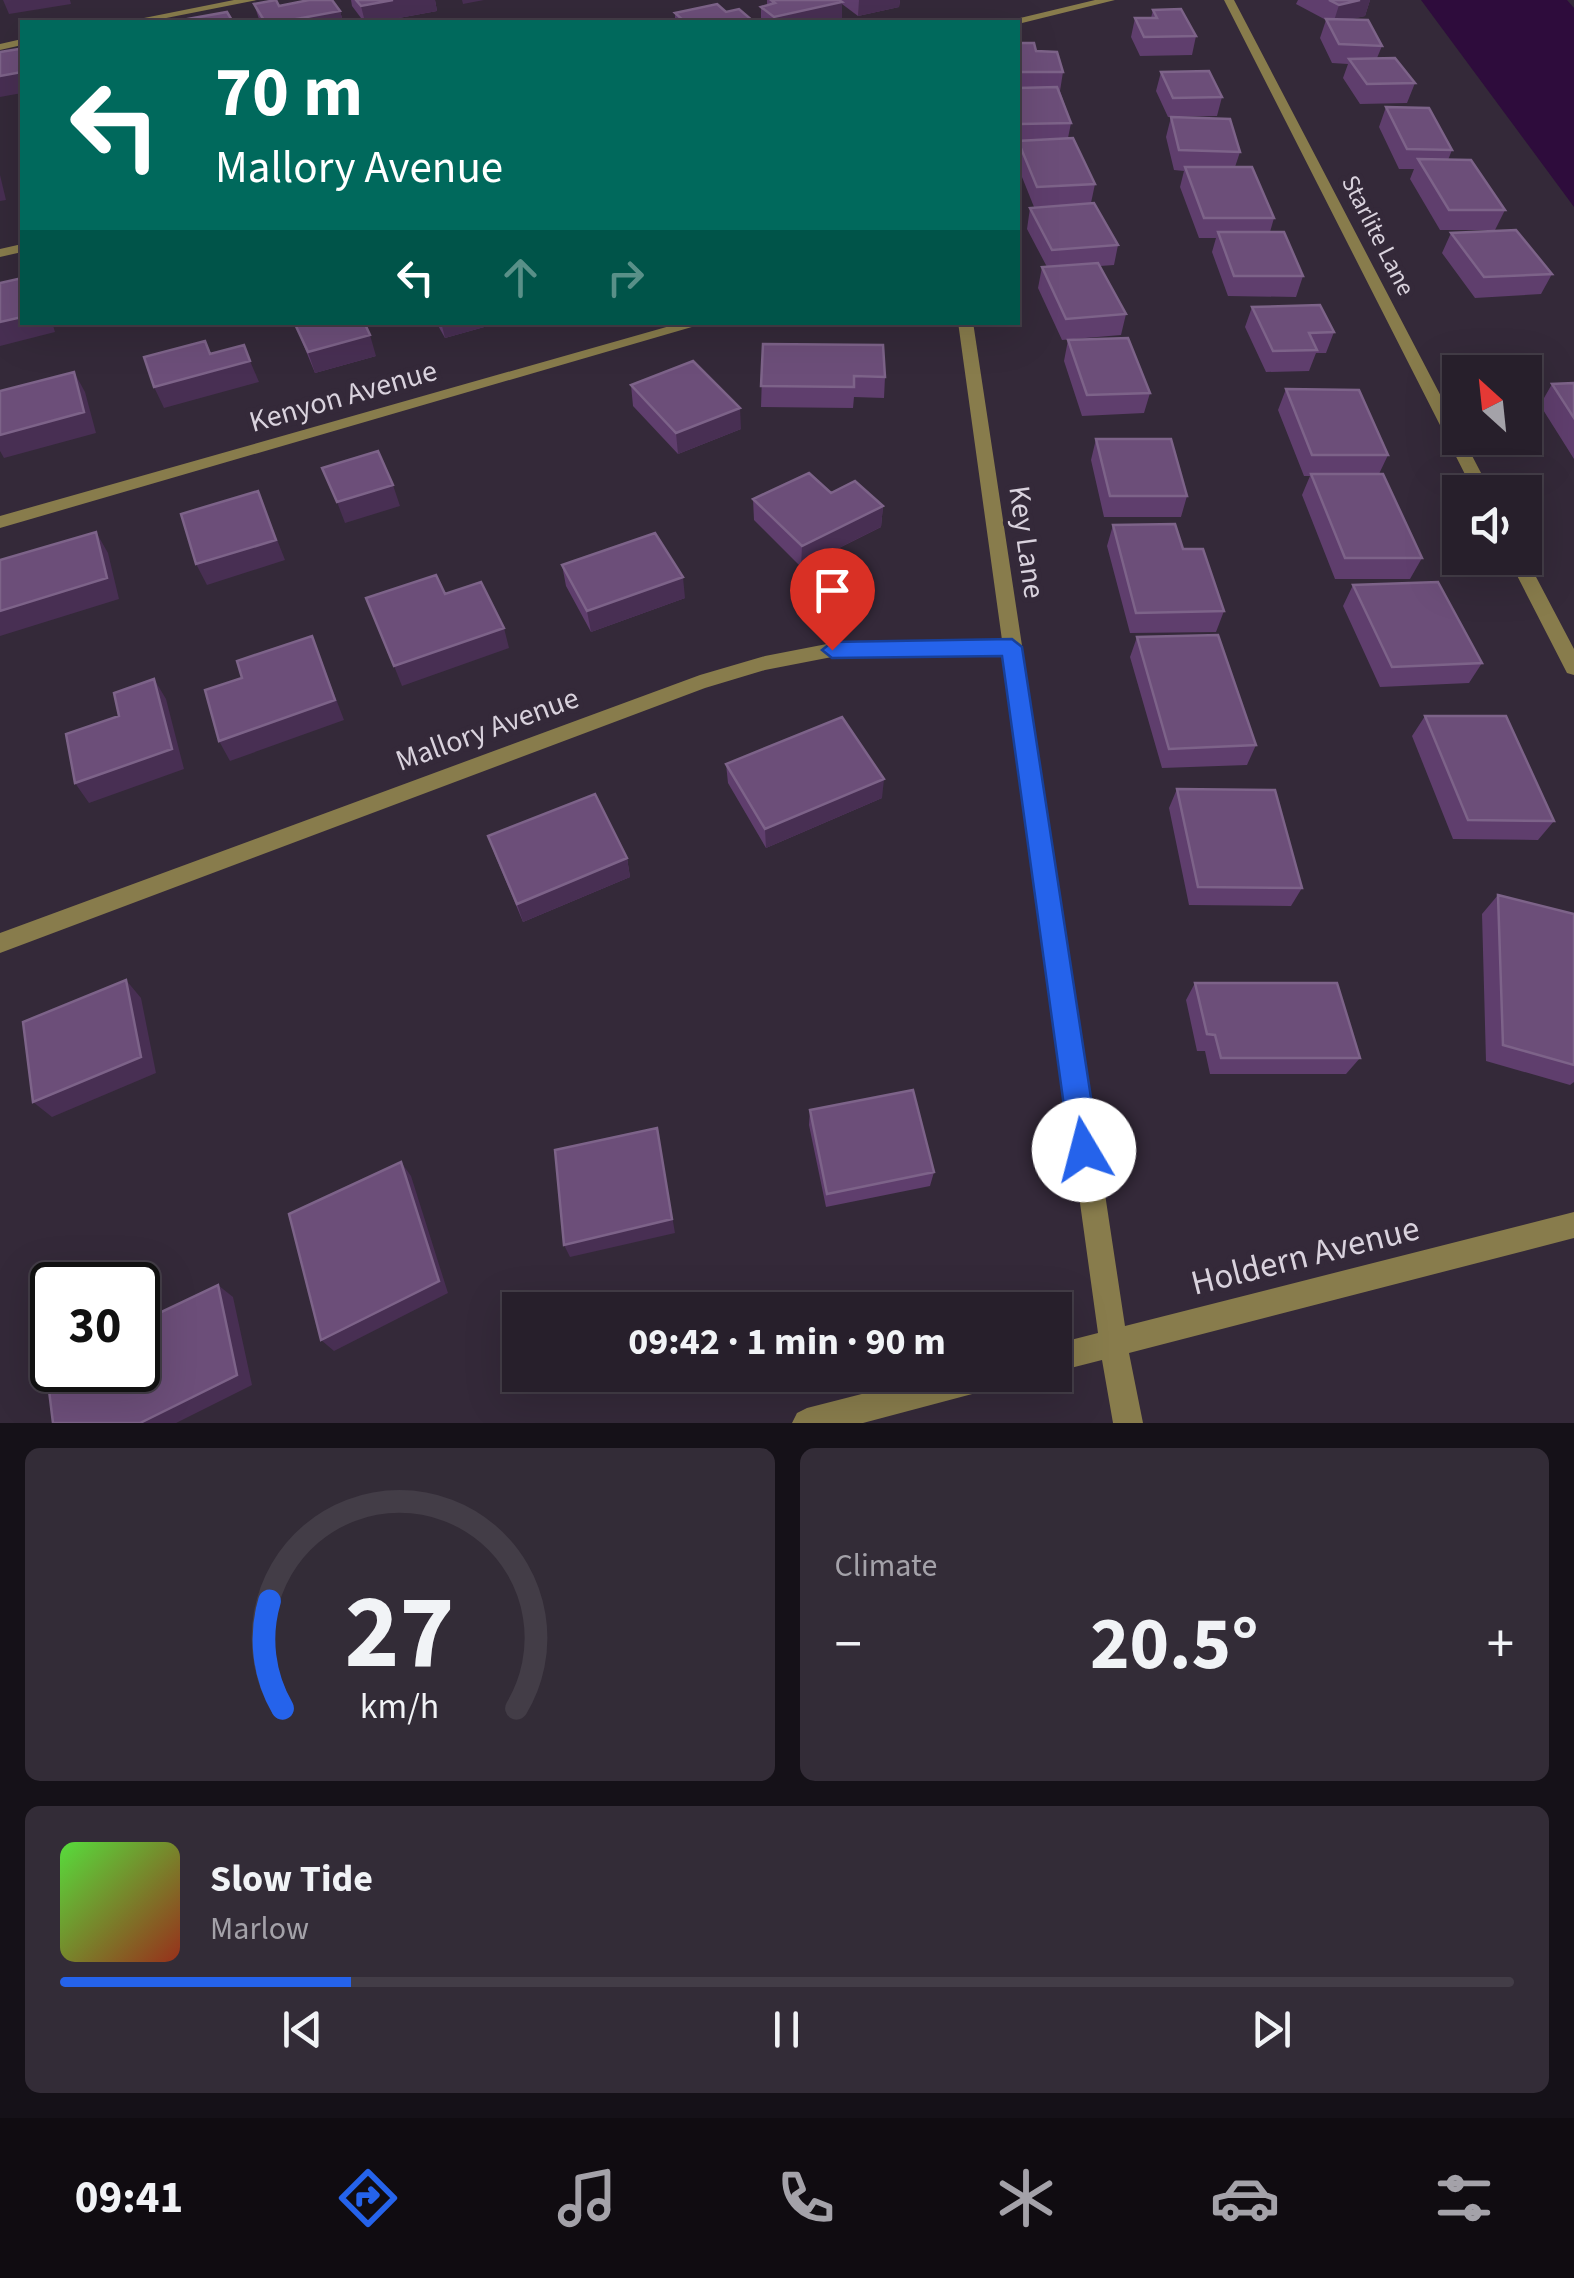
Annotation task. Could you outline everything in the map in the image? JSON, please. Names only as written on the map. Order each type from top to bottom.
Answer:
[{"type":"street","points":[[141,20],[252,0]]},
{"type":"street","points":[[1019,20],[1110,0]]},
{"type":"street","name":"Starlite Lane","points":[[1229,0],[1474,475]]},
{"type":"street","name":"Kenyon Avenue","points":[[0,522],[691,325]]},
{"type":"street","name":"Key Lane","points":[[965,325],[1113,1344],[1128,1423]]},
{"type":"street","points":[[1526,575],[1574,668]]},
{"type":"street","name":"Mallory Avenue","points":[[0,942],[700,682],[765,662],[832,650],[1012,647]]},
{"type":"street","name":"Holdern Avenue","points":[[1072,1354],[1574,1225]]},
{"type":"street","points":[[807,1423],[926,1392]]},
{"type":"shaded area","points":[[1421,0],[1567,0],[1574,8],[1574,207]]},
{"type":"building","points":[[276,0],[279,6],[332,0],[340,11],[291,20],[264,20],[254,4]]},
{"type":"building","points":[[356,0],[393,0],[361,6]]},
{"type":"building","points":[[771,0],[842,2],[774,17],[761,7],[775,3]]},
{"type":"building","points":[[1329,0],[1360,0],[1339,5]]},
{"type":"building","points":[[717,4],[726,12],[739,9],[752,20],[683,20],[675,13]]},
{"type":"building","points":[[1181,9],[1196,36],[1144,37],[1135,18],[1157,18],[1153,10]]},
{"type":"building","points":[[227,12],[232,20],[182,20]]},
{"type":"building","points":[[1326,19],[1368,20],[1382,46],[1339,44]]},
{"type":"building","points":[[1020,43],[1034,43],[1036,51],[1057,52],[1063,72],[1020,72]]},
{"type":"building","points":[[19,49],[20,72],[0,76],[0,52]]},
{"type":"building","points":[[1395,58],[1415,83],[1367,84],[1349,59]]},
{"type":"building","points":[[1209,71],[1222,97],[1173,98],[1161,72]]},
{"type":"building","points":[[1057,87],[1071,123],[1020,124],[1020,88]]},
{"type":"building","points":[[1386,107],[1429,108],[1452,150],[1407,149]]},
{"type":"building","points":[[1171,117],[1230,119],[1240,152],[1179,150]]},
{"type":"building","points":[[1073,138],[1095,184],[1037,187],[1020,141]]},
{"type":"building","points":[[1418,159],[1471,160],[1505,210],[1449,210]]},
{"type":"building","points":[[1185,167],[1252,167],[1274,218],[1204,218]]},
{"type":"building","points":[[1094,203],[1118,245],[1052,250],[1030,208]]},
{"type":"building","points":[[1516,230],[1552,274],[1484,277],[1451,233]]},
{"type":"building","points":[[1218,232],[1284,232],[1303,276],[1234,276]]},
{"type":"building","points":[[1098,263],[1126,314],[1066,319],[1042,267]]},
{"type":"building","points":[[20,278],[20,317],[0,322],[0,283]]},
{"type":"building","points":[[1320,305],[1334,332],[1309,333],[1317,350],[1273,351],[1252,307]]},
{"type":"building","points":[[295,325],[365,325],[370,335],[308,352]]},
{"type":"building","points":[[1128,338],[1150,393],[1087,395],[1068,340]]},
{"type":"building","points":[[205,341],[210,354],[244,345],[250,361],[154,387],[144,357]]},
{"type":"building","points":[[763,344],[883,345],[885,377],[854,376],[854,387],[761,386]]},
{"type":"building","points":[[693,361],[740,408],[676,433],[631,385]]},
{"type":"building","points":[[74,372],[84,412],[0,435],[0,391]]},
{"type":"building","points":[[1574,383],[1574,418],[1552,384]]},
{"type":"building","points":[[1286,389],[1359,390],[1388,455],[1312,455]]},
{"type":"building","points":[[1096,439],[1171,439],[1187,496],[1110,496]]},
{"type":"building","points":[[378,451],[393,485],[337,502],[322,468]]},
{"type":"building","points":[[809,473],[831,493],[855,481],[883,506],[802,546],[753,499]]},
{"type":"building","points":[[1311,474],[1383,474],[1422,558],[1345,558]]},
{"type":"building","points":[[258,491],[276,540],[196,564],[181,514]]},
{"type":"building","points":[[1175,524],[1183,549],[1203,549],[1224,611],[1136,613],[1113,525]]},
{"type":"building","points":[[96,532],[107,578],[0,611],[0,560]]},
{"type":"building","points":[[655,533],[683,577],[587,611],[562,565]]},
{"type":"building","points":[[436,575],[445,594],[481,582],[504,628],[394,666],[366,598]]},
{"type":"building","points":[[1438,582],[1482,663],[1392,667],[1353,585]]},
{"type":"building","points":[[1218,635],[1256,745],[1169,749],[1137,637]]},
{"type":"building","points":[[312,636],[335,700],[219,741],[205,690],[242,678],[237,661]]},
{"type":"building","points":[[154,679],[172,749],[75,783],[66,734],[119,716],[114,693]]},
{"type":"building","points":[[1425,716],[1506,716],[1554,821],[1468,820]]},
{"type":"building","points":[[842,717],[884,779],[765,829],[726,764]]},
{"type":"building","points":[[1177,789],[1275,790],[1302,888],[1198,887]]},
{"type":"building","points":[[595,794],[627,858],[517,904],[488,836]]},
{"type":"building","points":[[1498,895],[1574,914],[1574,1065],[1503,1045]]},
{"type":"building","points":[[126,980],[141,1057],[33,1102],[23,1022]]},
{"type":"building","points":[[1195,983],[1337,983],[1360,1058],[1221,1058],[1215,1035],[1207,1034]]},
{"type":"building","points":[[913,1090],[934,1172],[827,1194],[810,1110]]},
{"type":"building","points":[[657,1128],[672,1219],[564,1245],[555,1150]]},
{"type":"building","points":[[401,1162],[439,1281],[321,1340],[289,1214]]},
{"type":"building","points":[[218,1285],[237,1375],[140,1423],[53,1423],[49,1392],[160,1392],[160,1313]]},
{"type":"route","points":[[832,650],[1012,647],[1084,1150]]}]
